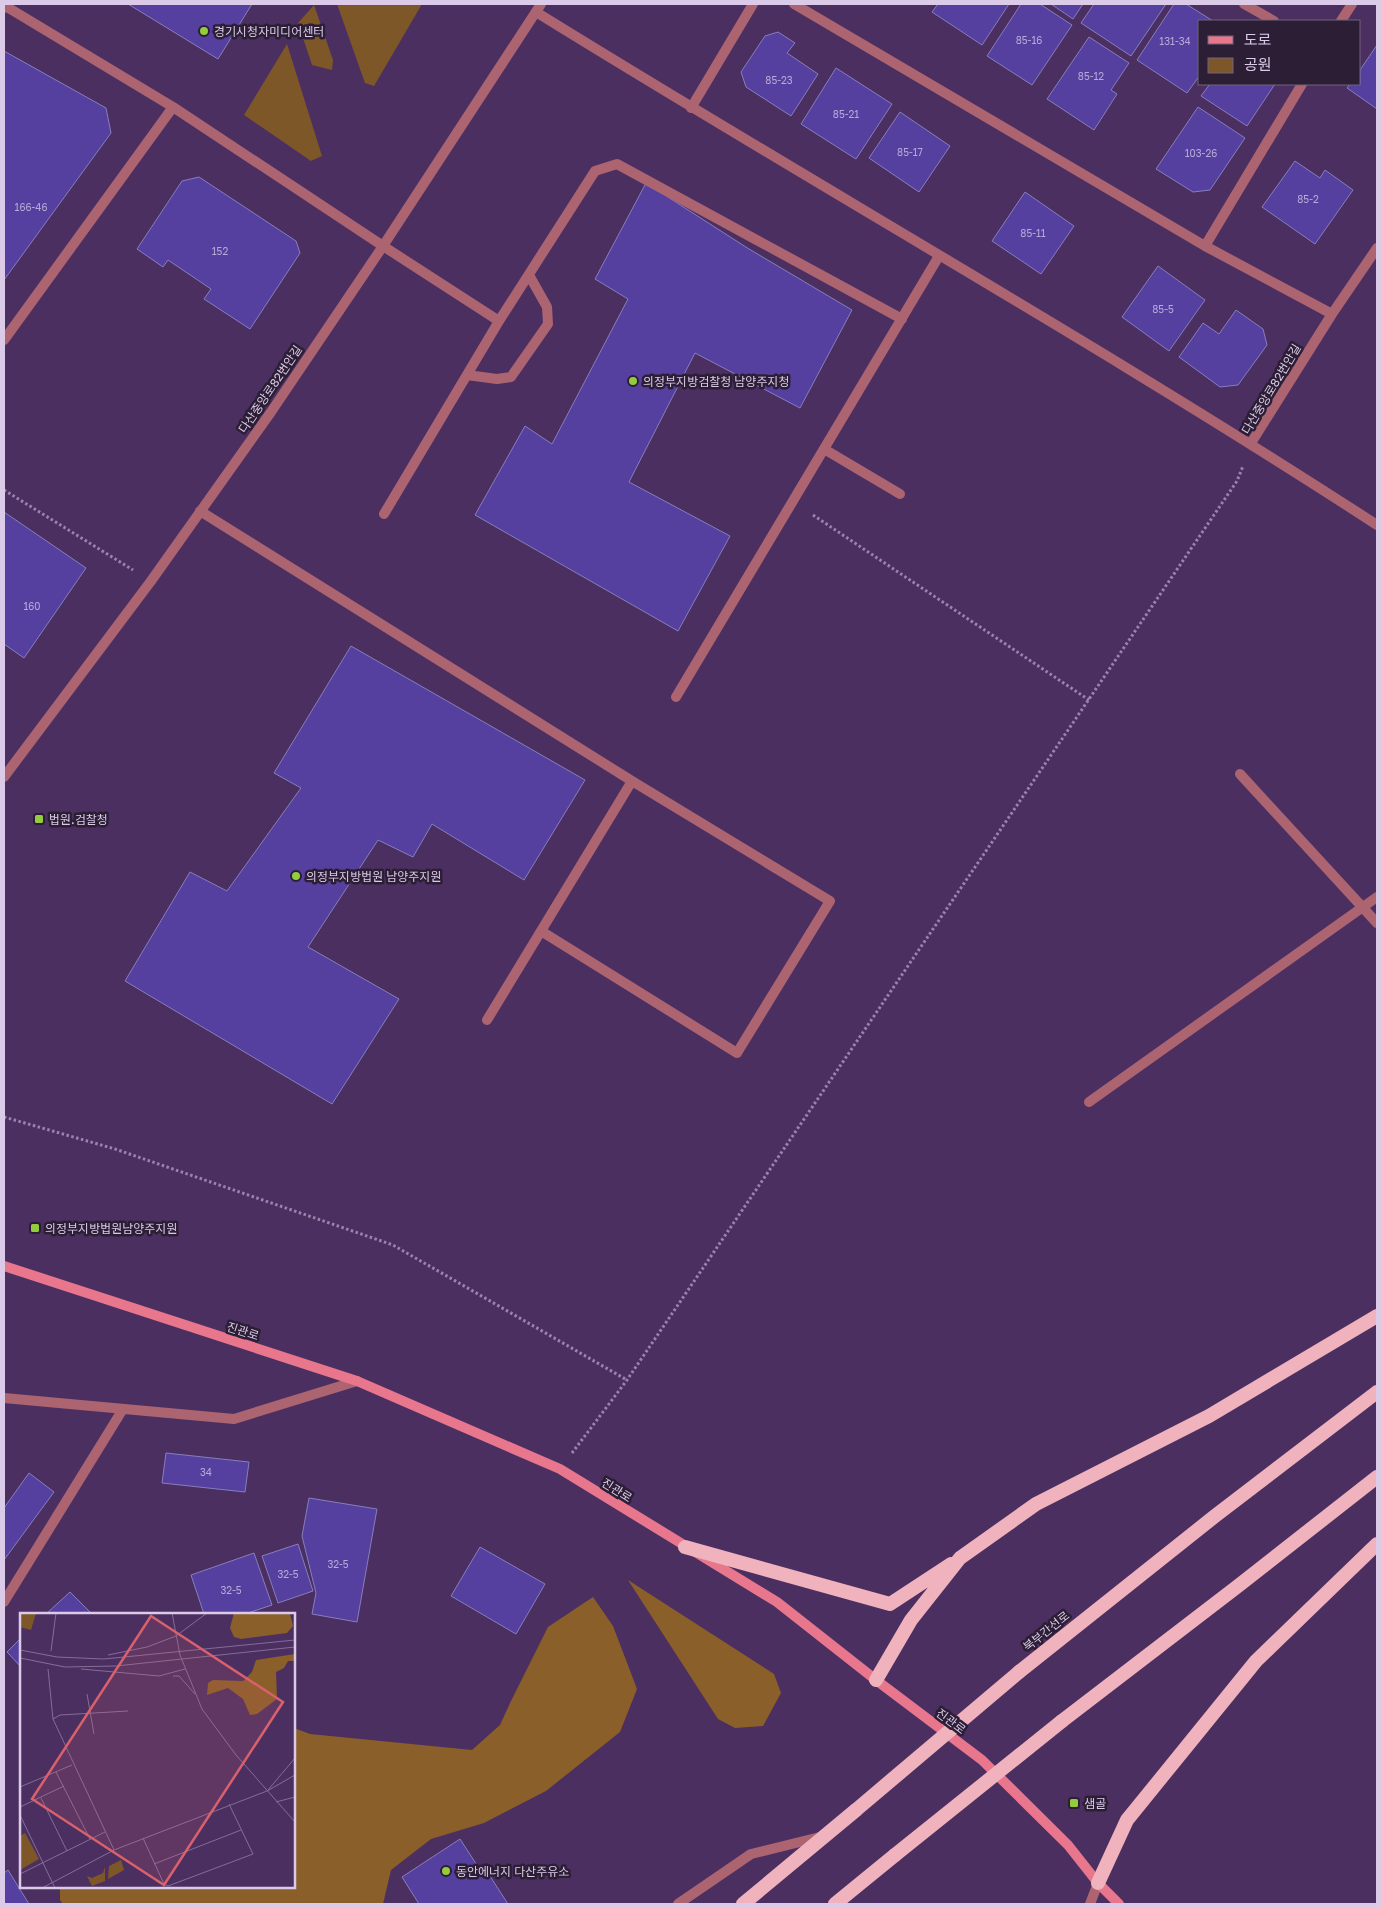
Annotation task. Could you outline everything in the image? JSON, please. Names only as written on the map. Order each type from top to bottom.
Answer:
[{"type":"highway","points":[[685,1547],[890,1604],[960,1558],[1036,1504],[1209,1416],[1377,1316]]},
{"type":"highway","name":"북부간선로","points":[[743,1904],[1019,1672],[1214,1516],[1377,1392]]},
{"type":"highway","points":[[835,1904],[1062,1721],[1377,1477]]},
{"type":"highway","points":[[1098,1883],[1126,1820],[1244,1676],[1377,1544]]},
{"type":"highway","points":[[876,1680],[912,1620],[960,1558]]},
{"type":"main road","name":"진관로","points":[[4,1266],[357,1381],[560,1469],[777,1602],[982,1760],[1068,1845],[1098,1883],[1119,1904]]},
{"type":"street","points":[[691,108],[753,4]]},
{"type":"street","points":[[794,4],[1205,246],[1332,314]]},
{"type":"street","points":[[1244,4],[1272,20]]},
{"type":"street","points":[[1342,20],[1352,4]]},
{"type":"street","points":[[4,8],[7,7],[173,107],[499,321]]},
{"type":"street","points":[[539,8],[691,108],[1252,443]]},
{"type":"street","name":"다산중앙로82번안길","points":[[4,777],[151,581],[271,412],[383,246],[539,8]]},
{"type":"street","points":[[1205,246],[1301,85]]},
{"type":"street","points":[[4,340],[173,107]]},
{"type":"street","points":[[384,514],[499,321],[595,171],[617,164],[902,319]]},
{"type":"street","name":"다산중앙로82번안길","points":[[1377,248],[1332,314],[1252,443],[1377,525]]},
{"type":"street","points":[[676,697],[939,256]]},
{"type":"street","points":[[467,375],[497,379],[511,377],[548,324],[546,307],[529,275]]},
{"type":"street","points":[[824,449],[900,494]]},
{"type":"street","points":[[200,511],[632,781],[830,900],[737,1053],[541,930]]},
{"type":"street","points":[[1240,774],[1377,923]]},
{"type":"street","points":[[486,1020],[632,781]]},
{"type":"street","points":[[1089,1102],[1377,896]]},
{"type":"street","points":[[4,1398],[234,1419],[357,1381]]},
{"type":"street","points":[[4,1602],[123,1409]]},
{"type":"street","points":[[678,1904],[750,1854],[826,1836]]},
{"type":"street","points":[[1090,1904],[1098,1883]]},
{"type":"path","points":[[560,1469],[610,1405],[1238,481],[1252,443]]},
{"type":"path","points":[[4,490],[151,581]]},
{"type":"path","points":[[813,515],[1088,700]]},
{"type":"path","points":[[4,1117],[115,1149],[393,1245],[627,1380]]},
{"type":"green space","points":[[337,4],[422,4],[374,86],[365,83]]},
{"type":"green space","points":[[314,5],[333,60],[332,70],[312,65],[298,23]]},
{"type":"green space","points":[[287,44],[322,156],[311,161],[244,115]]},
{"type":"shaded area","points":[[628,1580],[774,1674],[781,1693],[763,1726],[735,1728],[718,1719]]},
{"type":"shaded area","points":[[593,1597],[613,1626],[637,1689],[620,1732],[546,1791],[484,1823],[431,1839],[391,1870],[383,1904],[63,1904],[60,1900],[60,1888],[295,1888],[295,1728],[310,1734],[472,1750],[500,1725],[548,1627]]},
{"type":"building","name":"경기시청자미디어센터","points":[[128,4],[252,4],[218,59]]},
{"type":"building","points":[[938,4],[1009,4],[982,45],[932,12]]},
{"type":"building","points":[[1021,4],[1040,4],[1072,25],[1032,85],[987,56]]},
{"type":"building","points":[[1051,4],[1083,4],[1073,19]]},
{"type":"building","points":[[1094,4],[1166,4],[1131,56],[1081,23]]},
{"type":"building","points":[[1174,4],[1186,4],[1211,20],[1198,20],[1198,78],[1187,93],[1137,60]]},
{"type":"building","points":[[778,32],[795,43],[787,53],[818,74],[791,116],[746,87],[741,72],[765,36]]},
{"type":"building","points":[[1089,37],[1129,63],[1111,90],[1117,94],[1094,130],[1047,99]]},
{"type":"building","points":[[1377,45],[1377,109],[1347,88],[1349,85],[1361,85],[1361,69]]},
{"type":"building","points":[[4,51],[106,108],[111,133],[4,280]]},
{"type":"building","points":[[836,68],[892,104],[856,159],[801,124]]},
{"type":"building","points":[[1209,85],[1274,85],[1247,126],[1201,96]]},
{"type":"building","points":[[1198,107],[1245,138],[1210,190],[1193,192],[1156,169]]},
{"type":"building","points":[[900,112],[950,146],[919,192],[869,158]]},
{"type":"building","points":[[1295,161],[1320,178],[1325,170],[1353,190],[1315,244],[1262,207]]},
{"type":"building","points":[[199,177],[296,241],[300,253],[250,329],[204,299],[211,289],[168,260],[163,267],[137,249],[182,181]]},
{"type":"building","name":"의정부지방검찰청 남양주지청","points":[[646,183],[749,249],[852,310],[800,408],[695,353],[629,482],[730,536],[678,631],[475,515],[525,426],[552,444],[628,299],[595,279]]},
{"type":"building","points":[[1025,192],[1074,226],[1041,274],[992,241]]},
{"type":"building","points":[[1158,266],[1205,300],[1169,351],[1122,317]]},
{"type":"building","points":[[1236,310],[1263,329],[1267,345],[1238,385],[1220,387],[1179,357],[1203,323],[1219,334]]},
{"type":"building","points":[[4,512],[86,568],[24,658],[4,644]]},
{"type":"building","name":"의정부지방법원 남양주지원","points":[[351,646],[585,780],[524,880],[432,824],[413,857],[378,840],[308,947],[399,999],[332,1104],[125,981],[190,872],[227,891],[301,788],[274,773]]},
{"type":"building","points":[[166,1453],[249,1462],[245,1492],[162,1483]]},
{"type":"building","points":[[29,1473],[54,1492],[4,1560],[4,1508]]},
{"type":"building","points":[[309,1498],[377,1509],[357,1622],[312,1614],[316,1593],[302,1536]]},
{"type":"building","points":[[298,1544],[313,1591],[278,1603],[262,1556]]},
{"type":"building","points":[[480,1547],[545,1584],[516,1634],[451,1596]]},
{"type":"building","points":[[254,1553],[272,1605],[248,1613],[204,1613],[191,1575]]},
{"type":"building","points":[[70,1592],[91,1613],[47,1613]]},
{"type":"building","points":[[20,1639],[20,1666],[7,1652]]},
{"type":"building","name":"동안에너지 다산주유소","points":[[460,1839],[482,1873],[486,1870],[508,1904],[419,1904],[402,1877]]},
{"type":"building","points":[[8,1870],[29,1904],[4,1904],[4,1873]]},
{"type":"place","name":"경기시청자미디어센터","points":[[204,31]]},
{"type":"place","name":"의정부지방검찰청 남양주지청","points":[[633,381]]},
{"type":"place","name":"법원.검찰청","points":[[39,819]]},
{"type":"place","name":"의정부지방법원 남양주지원","points":[[296,876]]},
{"type":"place","name":"의정부지방법원남양주지원","points":[[35,1228]]},
{"type":"place","name":"샘골","points":[[1074,1803]]},
{"type":"place","name":"동안에너지 다산주유소","points":[[446,1871]]}]
